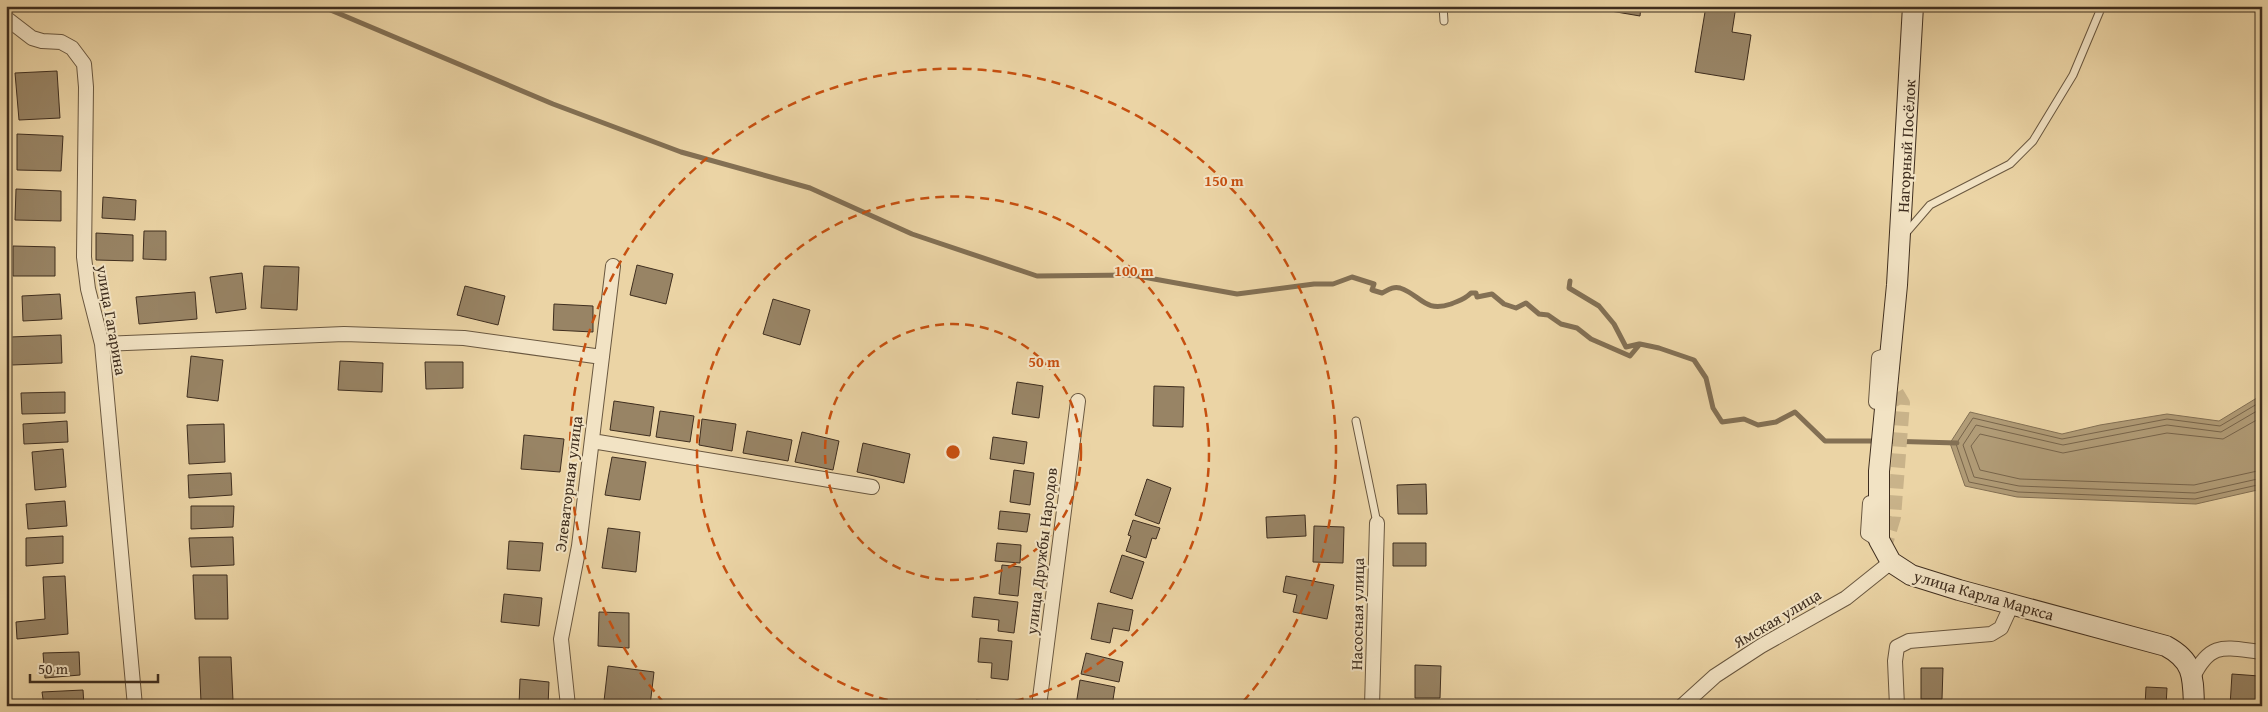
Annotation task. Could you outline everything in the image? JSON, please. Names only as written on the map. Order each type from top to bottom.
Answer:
[{"type":"street","name":"Нагорный Посёлок","points":[[1897,285],[1913,6]]},
{"type":"street","name":"улица Гагарина","points":[[6,18],[32,38],[67,45],[84,64],[86,86],[84,257],[88,289],[102,344],[135,706]]},
{"type":"street","name":"Элеваторная улица","points":[[568,706],[561,639],[579,546],[613,266]]},
{"type":"street","name":"улица Карла Маркса","points":[[1897,285],[1879,471],[1879,540],[1891,562],[1911,575],[1932,583],[2166,646],[2179,653],[2189,664],[2193,677],[2194,706]]},
{"type":"street","points":[[102,344],[354,334],[464,338],[602,357]]},
{"type":"street","name":"улица Дружбы Народов","points":[[1039,706],[1078,401]]},
{"type":"street","points":[[592,441],[872,487]]},
{"type":"street","name":"Насосная улица","points":[[1372,706],[1377,523]]},
{"type":"street","name":"Ямская улица","points":[[1682,706],[1715,676],[1761,646],[1846,598],[1891,562]]},
{"type":"street","points":[[1897,706],[1895,661],[1898,647],[1909,641],[1991,634],[2001,628],[2012,604]]},
{"type":"street","points":[[2193,677],[2202,660],[2220,648],[2262,652]]},
{"type":"lane","points":[[1443,6],[1444,20]]},
{"type":"lane","points":[[1900,240],[1930,205],[2010,164],[2033,141],[2073,75],[2102,6]]},
{"type":"lane","points":[[1356,422],[1377,523]]},
{"type":"water","points":[[2260,396],[2262,489],[2196,504],[2017,497],[1965,486],[1950,443],[1970,412],[2062,434],[2100,425],[2167,414],[2219,421]]},
{"type":"building","points":[[1581,6],[1641,6],[1640,16]]},
{"type":"building","points":[[1706,6],[1736,6],[1732,32],[1751,35],[1744,80],[1695,72]]},
{"type":"building","points":[[2019,6],[2037,6],[2036,10]]},
{"type":"building","points":[[57,71],[60,118],[19,120],[15,73]]},
{"type":"building","points":[[17,134],[63,136],[61,171],[17,170]]},
{"type":"building","points":[[16,189],[61,191],[61,221],[15,220]]},
{"type":"building","points":[[103,197],[136,200],[135,220],[102,218]]},
{"type":"building","points":[[144,231],[166,231],[166,260],[143,259]]},
{"type":"building","points":[[96,233],[133,235],[133,261],[96,260]]},
{"type":"building","points":[[13,246],[55,247],[55,276],[13,276]]},
{"type":"building","points":[[637,265],[673,274],[666,304],[630,295]]},
{"type":"building","points":[[264,266],[299,267],[297,310],[261,308]]},
{"type":"building","points":[[242,273],[246,309],[216,313],[210,277]]},
{"type":"building","points":[[465,286],[505,296],[498,325],[457,315]]},
{"type":"building","points":[[195,292],[197,319],[139,324],[136,297]]},
{"type":"building","points":[[60,294],[62,319],[23,321],[22,296]]},
{"type":"building","points":[[773,299],[810,310],[800,345],[763,334]]},
{"type":"building","points":[[554,304],[593,306],[593,332],[553,330]]},
{"type":"building","points":[[61,335],[62,363],[12,365],[10,337]]},
{"type":"building","points":[[191,356],[223,360],[218,401],[187,397]]},
{"type":"building","points":[[340,361],[383,363],[382,392],[338,390]]},
{"type":"building","points":[[425,362],[463,362],[463,388],[426,389]]},
{"type":"building","points":[[1017,382],[1043,386],[1039,418],[1012,414]]},
{"type":"building","points":[[1154,386],[1184,387],[1183,427],[1153,426]]},
{"type":"building","points":[[65,392],[65,413],[22,414],[21,393]]},
{"type":"building","points":[[614,401],[654,407],[650,436],[610,430]]},
{"type":"building","points":[[660,411],[694,416],[690,442],[656,437]]},
{"type":"building","points":[[702,419],[736,424],[732,451],[699,445]]},
{"type":"building","points":[[67,421],[68,442],[24,444],[23,424]]},
{"type":"building","points":[[224,424],[225,462],[189,464],[187,425]]},
{"type":"building","points":[[747,431],[792,440],[788,461],[743,453]]},
{"type":"building","points":[[802,432],[839,441],[833,470],[795,462]]},
{"type":"building","points":[[524,435],[564,439],[560,472],[521,469]]},
{"type":"building","points":[[993,437],[1027,442],[1024,464],[990,459]]},
{"type":"building","points":[[863,443],[910,454],[904,483],[857,472]]},
{"type":"building","points":[[63,449],[66,487],[35,490],[32,452]]},
{"type":"building","points":[[612,457],[646,462],[640,500],[605,495]]},
{"type":"building","points":[[1014,470],[1034,473],[1030,505],[1010,502]]},
{"type":"building","points":[[231,473],[232,495],[189,498],[188,475]]},
{"type":"building","points":[[1147,479],[1171,488],[1159,524],[1135,515]]},
{"type":"building","points":[[1426,484],[1427,514],[1398,514],[1397,485]]},
{"type":"building","points":[[65,501],[67,526],[28,529],[26,504]]},
{"type":"building","points":[[191,506],[234,506],[233,527],[191,529]]},
{"type":"building","points":[[1000,511],[1030,514],[1027,532],[998,529]]},
{"type":"building","points":[[1305,515],[1306,536],[1267,538],[1266,517]]},
{"type":"building","points":[[1133,520],[1160,528],[1156,539],[1152,538],[1146,558],[1126,551],[1131,536],[1128,535]]},
{"type":"building","points":[[1314,526],[1344,527],[1343,563],[1313,562]]},
{"type":"building","points":[[608,528],[640,532],[636,572],[602,568]]},
{"type":"building","points":[[63,536],[63,563],[26,566],[26,538]]},
{"type":"building","points":[[233,537],[234,565],[191,567],[189,538]]},
{"type":"building","points":[[509,541],[543,543],[540,571],[507,569]]},
{"type":"building","points":[[997,543],[1021,545],[1020,563],[995,561]]},
{"type":"building","points":[[1393,543],[1426,543],[1426,566],[1393,566]]},
{"type":"building","points":[[1122,555],[1144,562],[1132,599],[1110,592]]},
{"type":"building","points":[[1002,565],[1021,567],[1018,596],[999,594]]},
{"type":"building","points":[[193,575],[227,575],[228,619],[195,619]]},
{"type":"building","points":[[65,576],[68,634],[17,639],[16,622],[45,619],[43,577]]},
{"type":"building","points":[[1286,576],[1334,585],[1327,619],[1293,612],[1297,595],[1283,592]]},
{"type":"building","points":[[504,594],[542,598],[539,626],[501,622]]},
{"type":"building","points":[[974,597],[1018,602],[1014,633],[998,631],[999,620],[972,617]]},
{"type":"building","points":[[1098,603],[1133,610],[1129,631],[1113,628],[1110,643],[1091,639]]},
{"type":"building","points":[[599,612],[629,613],[629,648],[598,646]]},
{"type":"building","points":[[980,638],[1012,641],[1008,680],[991,678],[992,663],[978,662]]},
{"type":"building","points":[[79,652],[80,675],[45,678],[43,653]]},
{"type":"building","points":[[1086,653],[1123,662],[1119,682],[1081,674]]},
{"type":"building","points":[[199,657],[231,657],[233,701],[201,702]]},
{"type":"building","points":[[1415,665],[1441,666],[1440,698],[1415,698]]},
{"type":"building","points":[[608,666],[654,672],[650,706],[604,701]]},
{"type":"building","points":[[1921,668],[1943,668],[1942,699],[1921,699]]},
{"type":"building","points":[[2232,674],[2259,676],[2257,706],[2230,706]]},
{"type":"building","points":[[520,679],[549,682],[548,706],[519,706]]},
{"type":"building","points":[[1080,680],[1115,687],[1112,706],[1076,705]]},
{"type":"building","points":[[2146,687],[2167,688],[2166,706],[2145,706]]},
{"type":"building","points":[[83,690],[84,706],[44,706],[42,692]]},
{"type":"building","points":[[976,700],[1006,703],[1006,706],[976,706]]},
{"type":"building","points":[[1608,702],[1635,706],[1607,706]]},
{"type":"waterway","points":[[321,6],[553,104],[681,152],[810,188],[912,234],[1037,276],[1132,275],[1237,294],[1314,284],[1333,284],[1352,277],[1374,284],[1372,290],[1382,293],[1393,288],[1400,288],[1423,302],[1435,306],[1451,304],[1464,299],[1471,293],[1476,293],[1477,297],[1492,294],[1504,304],[1516,308],[1526,303],[1539,314],[1548,315],[1561,324],[1577,328],[1591,339],[1630,356],[1640,344],[1659,348],[1694,360],[1706,378],[1713,408],[1722,422],[1744,419],[1758,425],[1776,422],[1795,412],[1825,441],[1877,441]]},
{"type":"waterway","points":[[1570,281],[1569,288],[1599,306],[1614,324],[1626,347],[1639,344]]},
{"type":"waterway","points":[[1885,441],[1957,443]]},
{"type":"tunnel","points":[[1884,550],[1894,517],[1903,403],[1888,378]]}]
